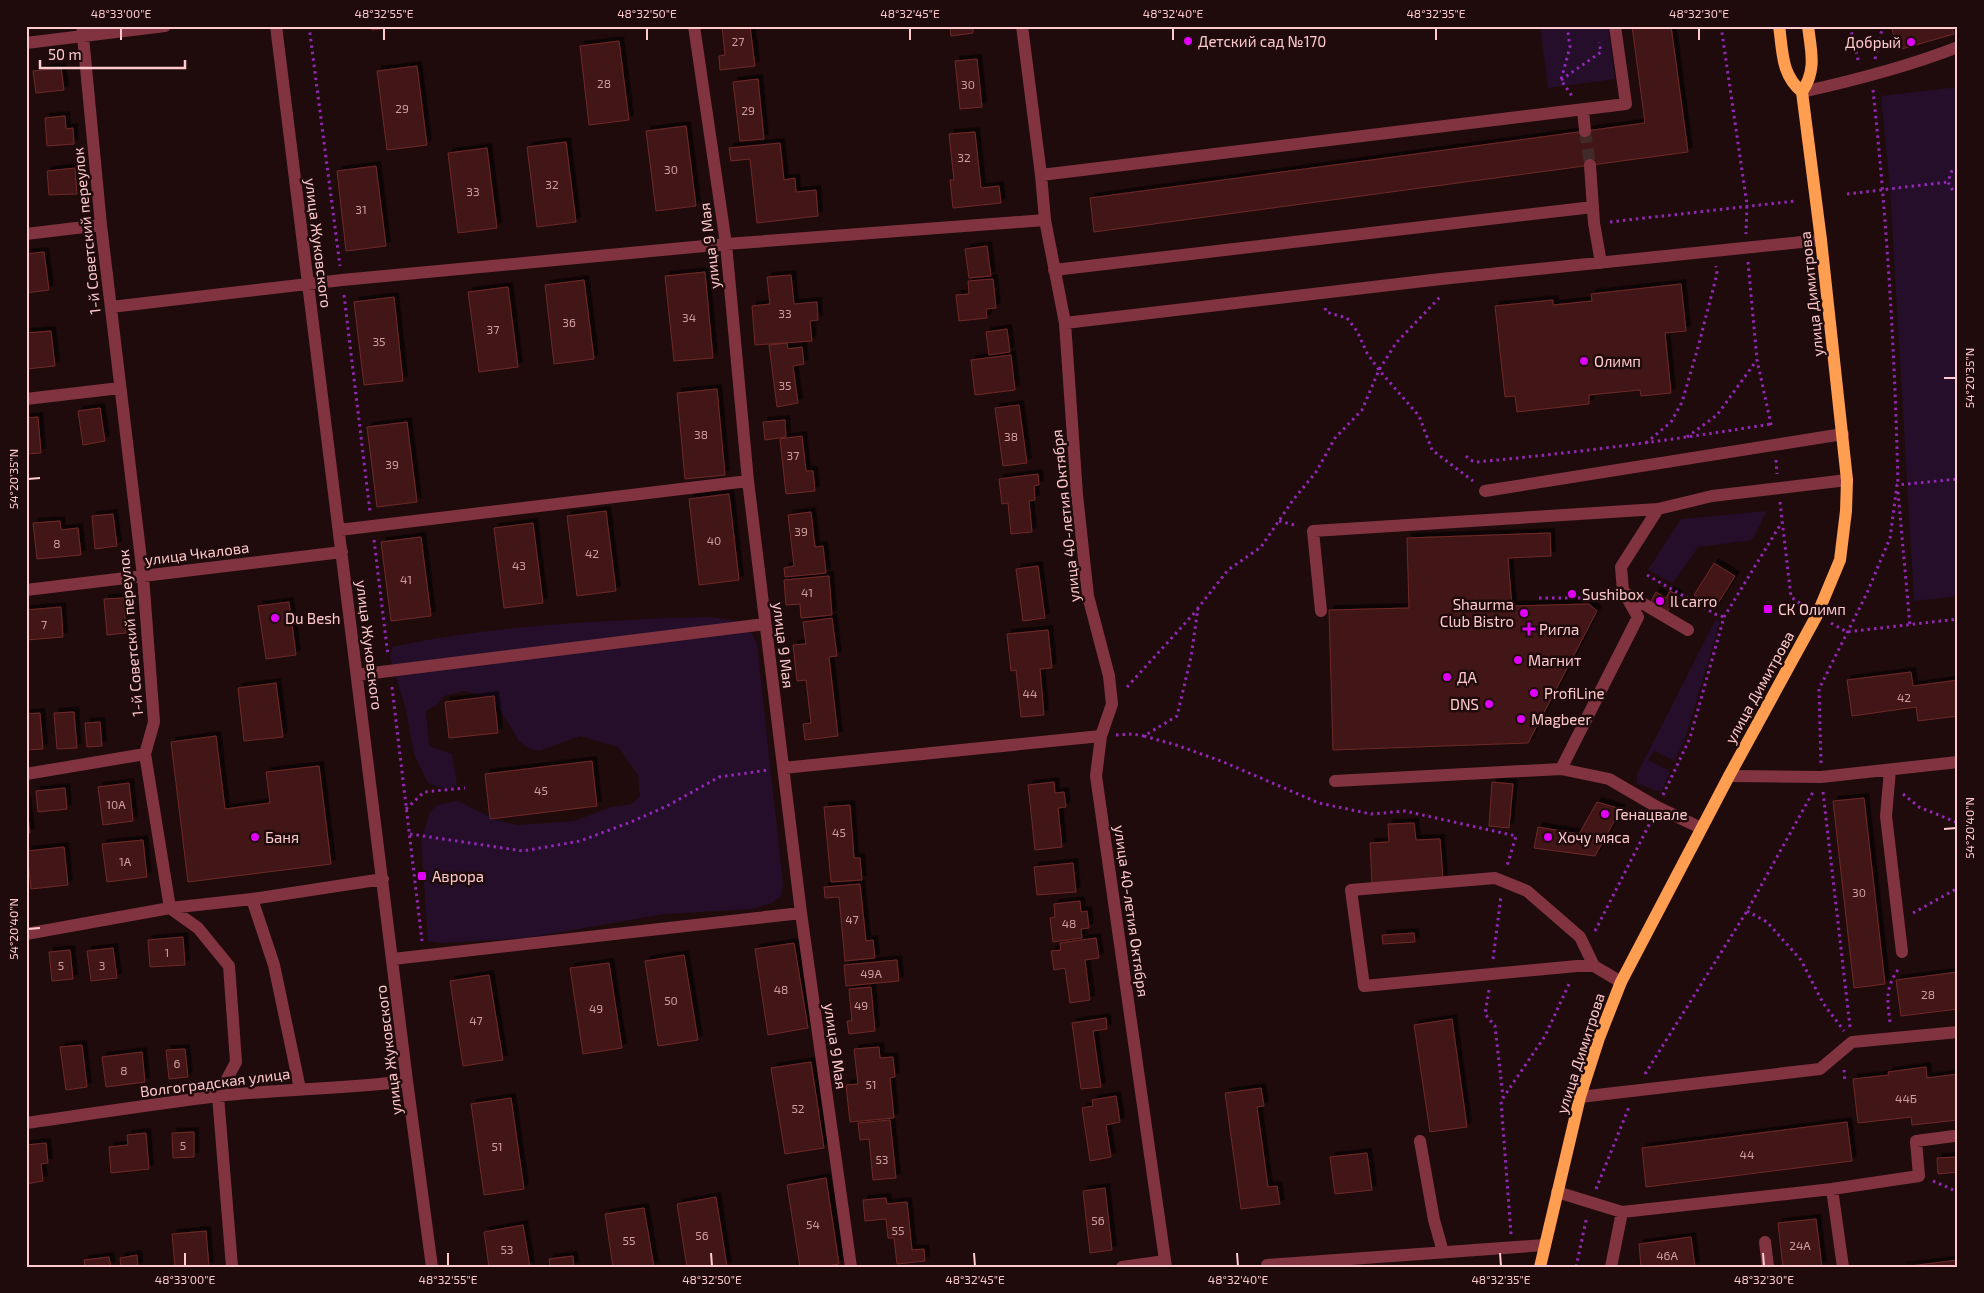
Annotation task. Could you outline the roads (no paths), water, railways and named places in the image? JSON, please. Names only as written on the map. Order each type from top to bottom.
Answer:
[{"type":"main road","points":[[1779,26],[1785,68],[1791,83],[1802,92],[1810,80],[1813,65],[1808,26]]},
{"type":"main road","name":"улица Димитрова","points":[[1540,1267],[1580,1097],[1599,1038],[1621,982],[1701,828],[1817,615],[1840,560],[1846,511],[1847,480],[1821,240],[1802,92]]},
{"type":"street","points":[[26,43],[82,31],[165,26]]},
{"type":"street","name":"улица Жуковского","points":[[276,26],[407,1081],[432,1267]]},
{"type":"street","name":"улица 9 Мая","points":[[694,26],[726,244],[748,481],[801,913],[851,1267]]},
{"type":"street","name":"улица 40-летия Октября","points":[[1022,26],[1045,220],[1065,323],[1077,494],[1088,596],[1109,676],[1112,704],[1101,736],[1096,776],[1166,1264]]},
{"type":"street","points":[[1041,175],[1626,104],[1615,26]]},
{"type":"street","name":"1-й Советский переулок","points":[[82,31],[101,225],[143,576],[154,722],[145,754],[170,908]]},
{"type":"street","points":[[1802,92],[1872,77],[1923,61],[1958,47]]},
{"type":"street","points":[[1583,110],[1585,131]]},
{"type":"street","points":[[1590,165],[1594,223],[1601,263]]},
{"type":"street","points":[[1054,270],[1593,207]]},
{"type":"street","points":[[111,307],[308,284],[726,244],[1045,220]]},
{"type":"street","points":[[26,234],[101,225]]},
{"type":"street","points":[[1065,323],[1320,293],[1821,240]]},
{"type":"street","points":[[26,399],[120,388]]},
{"type":"street","points":[[1486,491],[1842,434]]},
{"type":"street","points":[[1321,611],[1313,531],[1658,509],[1712,496],[1847,480]]},
{"type":"street","points":[[339,530],[748,481]]},
{"type":"street","points":[[1561,769],[1638,617],[1623,591],[1621,567],[1658,509]]},
{"type":"street","name":"улица Чкалова","points":[[26,590],[342,552]]},
{"type":"street","points":[[1623,591],[1688,630]]},
{"type":"street","points":[[357,675],[765,624]]},
{"type":"street","points":[[783,768],[1101,736]]},
{"type":"street","points":[[26,774],[145,754]]},
{"type":"street","points":[[1729,776],[1890,776],[1958,762]]},
{"type":"street","points":[[1335,781],[1561,769],[1609,779],[1657,807],[1701,828]]},
{"type":"street","points":[[1890,776],[1886,816],[1902,952]]},
{"type":"street","points":[[1594,966],[1580,937],[1528,891],[1495,878],[1351,890],[1364,986],[1577,966],[1594,966],[1621,982]]},
{"type":"street","points":[[26,934],[170,908],[252,899],[383,879]]},
{"type":"street","points":[[252,899],[274,966],[300,1089]]},
{"type":"street","points":[[170,908],[198,928],[229,966],[236,1062],[218,1096],[232,1267]]},
{"type":"street","points":[[393,959],[801,913]]},
{"type":"street","points":[[1580,1097],[1820,1069],[1852,1042],[1958,1032]]},
{"type":"street","name":"Волгоградская улица","points":[[26,1123],[218,1096],[407,1081]]},
{"type":"street","points":[[1557,1192],[1622,1212],[1832,1189],[1919,1176],[1916,1141],[1954,1136]]},
{"type":"street","points":[[1420,1141],[1434,1220],[1443,1252]]},
{"type":"street","points":[[1832,1189],[1843,1267]]},
{"type":"street","points":[[1611,1267],[1622,1212]]},
{"type":"street","points":[[1765,1242],[1768,1267]]},
{"type":"street","points":[[1267,1266],[1545,1245]]},
{"type":"street","points":[[1122,1267],[1166,1264]]},
{"type":"tunnel","points":[[1585,131],[1590,165]]},
{"type":"place","name":"Детский сад №170","points":[[1188,41]]},
{"type":"place","name":"Добрый","points":[[1911,42]]},
{"type":"place","name":"Олимп","points":[[1584,361]]},
{"type":"place","name":"Sushibox","points":[[1572,594]]},
{"type":"place","name":"Il carro","points":[[1660,601]]},
{"type":"place","name":"СК Олимп","points":[[1768,609]]},
{"type":"place","name":"Shaurma Club Bistro","points":[[1524,613]]},
{"type":"place","name":"Du Besh","points":[[275,618]]},
{"type":"place","name":"Ригла","points":[[1529,629]]},
{"type":"place","name":"Магнит","points":[[1518,660]]},
{"type":"place","name":"ДА","points":[[1447,677]]},
{"type":"place","name":"ProfiLine","points":[[1534,693]]},
{"type":"place","name":"DNS","points":[[1489,704]]},
{"type":"place","name":"Magbeer","points":[[1521,719]]},
{"type":"place","name":"Генацвале","points":[[1605,814]]},
{"type":"place","name":"Баня","points":[[255,837]]},
{"type":"place","name":"Хочу мяса","points":[[1548,837]]},
{"type":"place","name":"Аврора","points":[[422,876]]}]
